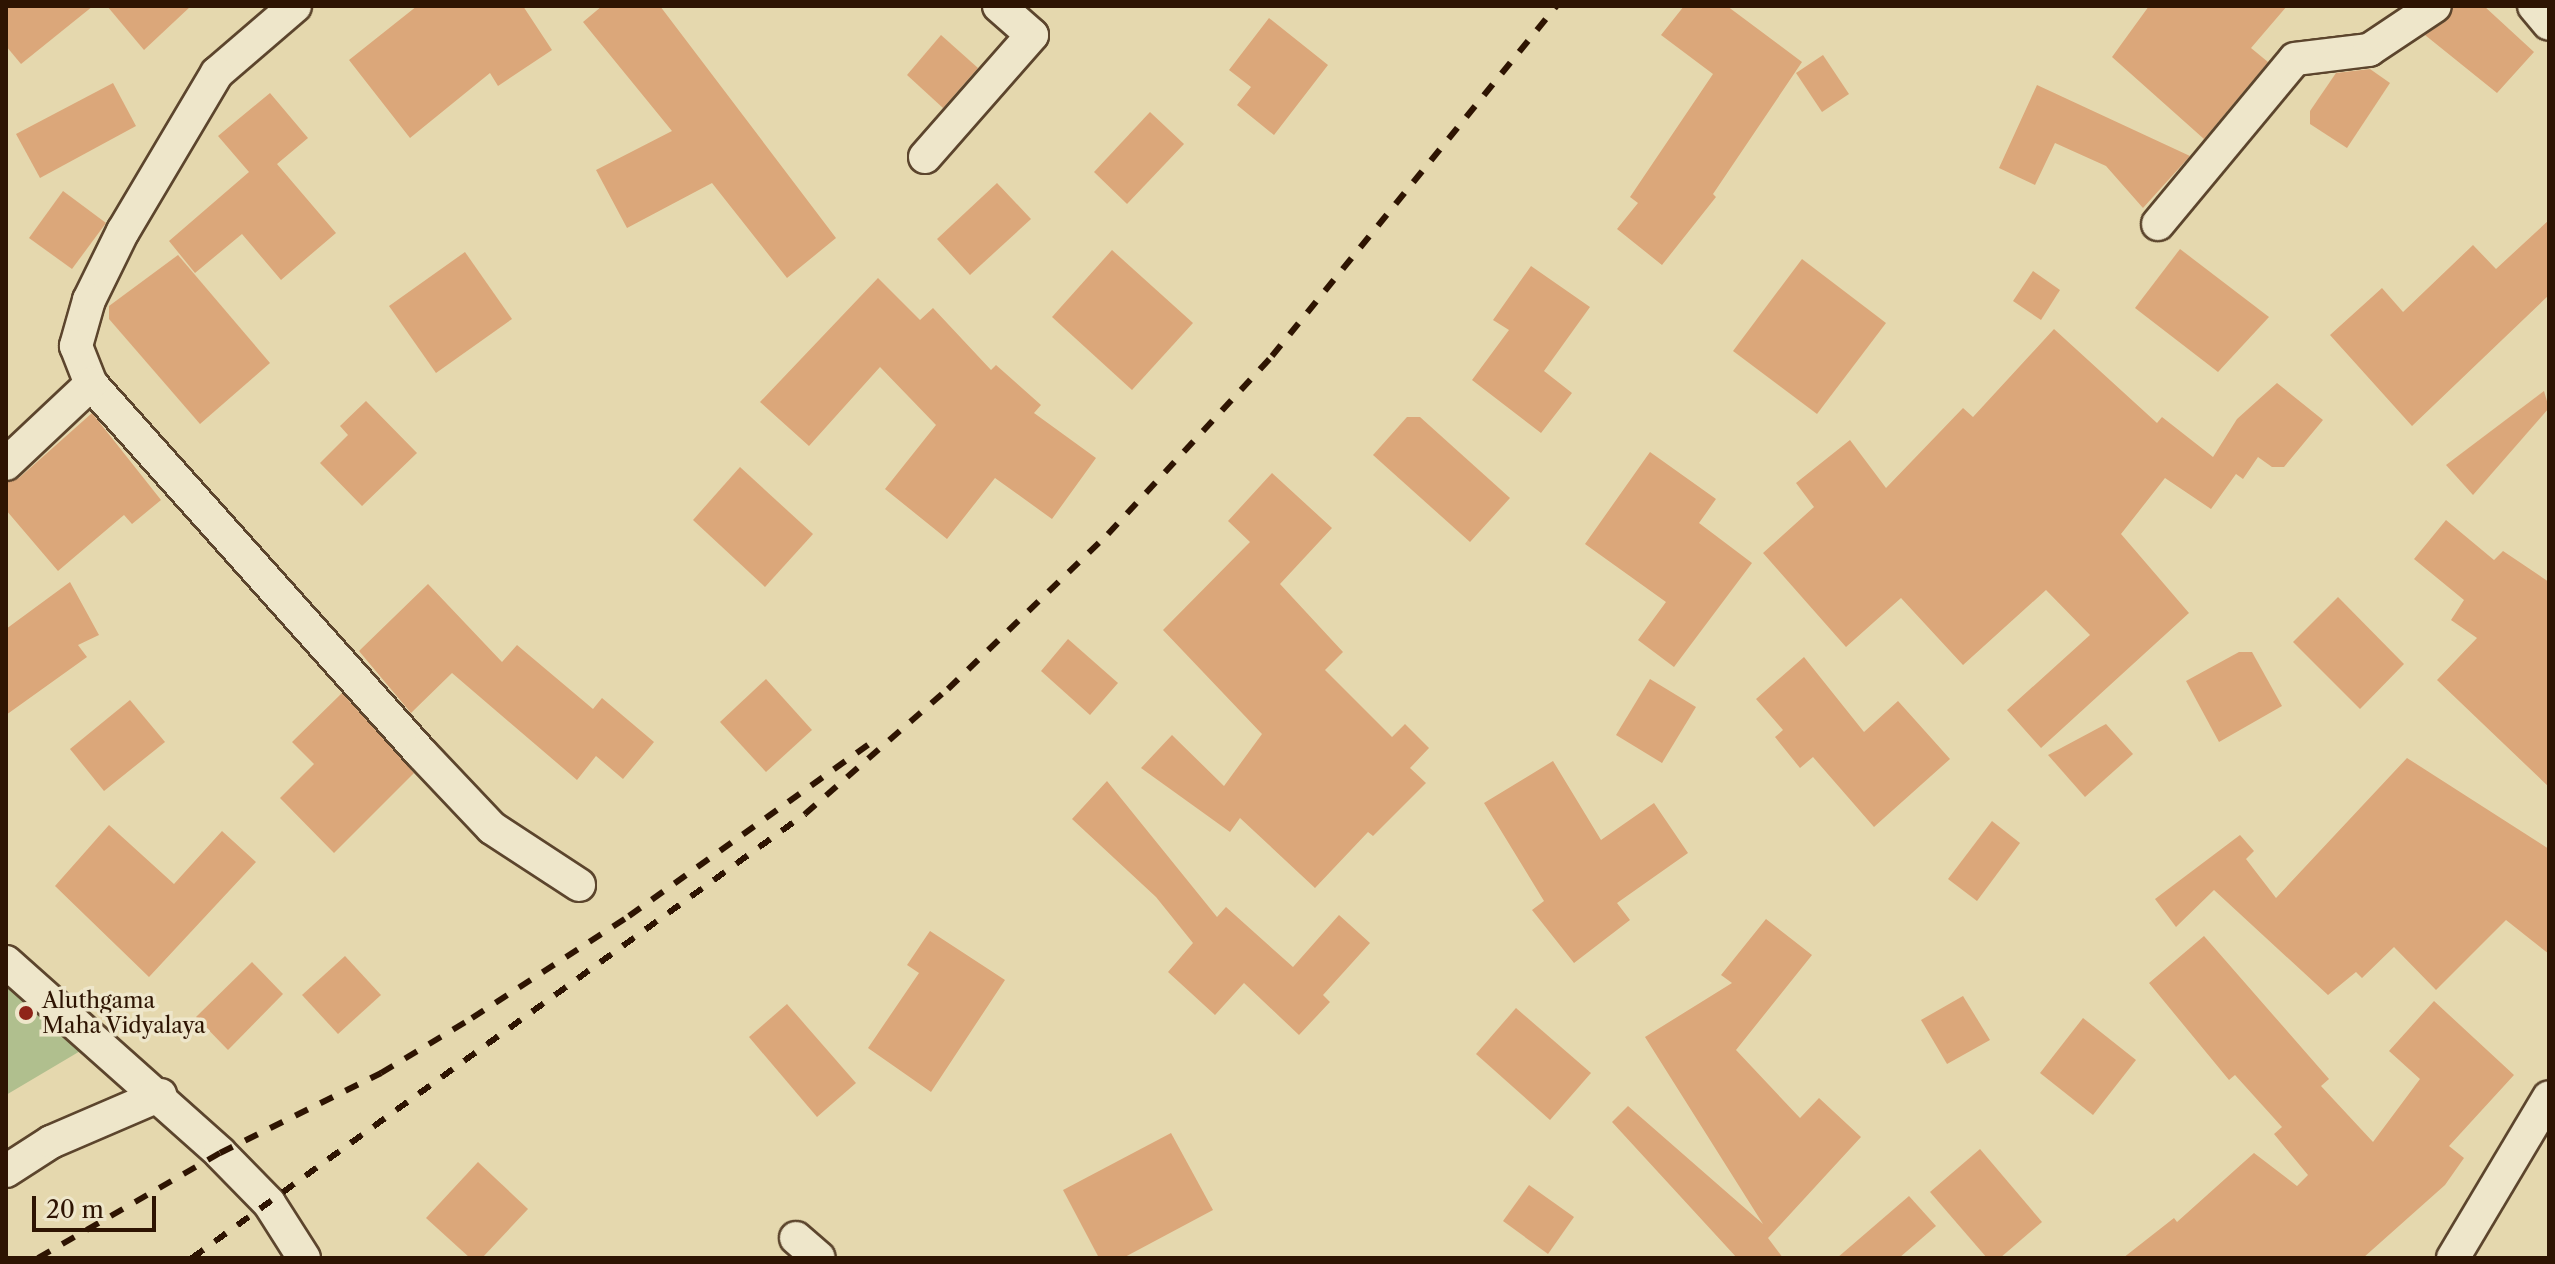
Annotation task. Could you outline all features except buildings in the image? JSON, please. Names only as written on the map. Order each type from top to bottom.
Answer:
[{"type":"street","points":[[295,6],[217,73],[123,231],[89,300],[76,346],[91,384],[492,828],[579,885]]},
{"type":"street","points":[[925,157],[1032,35],[999,6]]},
{"type":"street","points":[[2158,224],[2295,59],[2369,50],[2435,6]]},
{"type":"street","points":[[2534,6],[2549,24]]},
{"type":"street","points":[[6,464],[91,384]]},
{"type":"street","points":[[6,962],[160,1095],[269,1203],[304,1258]]},
{"type":"street","points":[[6,1171],[51,1142],[160,1095]]},
{"type":"street","points":[[2453,1258],[2549,1097]]},
{"type":"green space","name":"Aluthgama Maha Vidyalaya","points":[[6,978],[87,1047],[6,1095]]},
{"type":"railway","points":[[192,1258],[805,814],[948,689],[1108,534],[1272,356],[1556,6]]},
{"type":"railway","points":[[38,1258],[220,1153],[381,1073],[472,1018],[629,916],[876,739]]},
{"type":"place","name":"Aluthgama Maha Vidyalaya","points":[[26,1013]]}]
